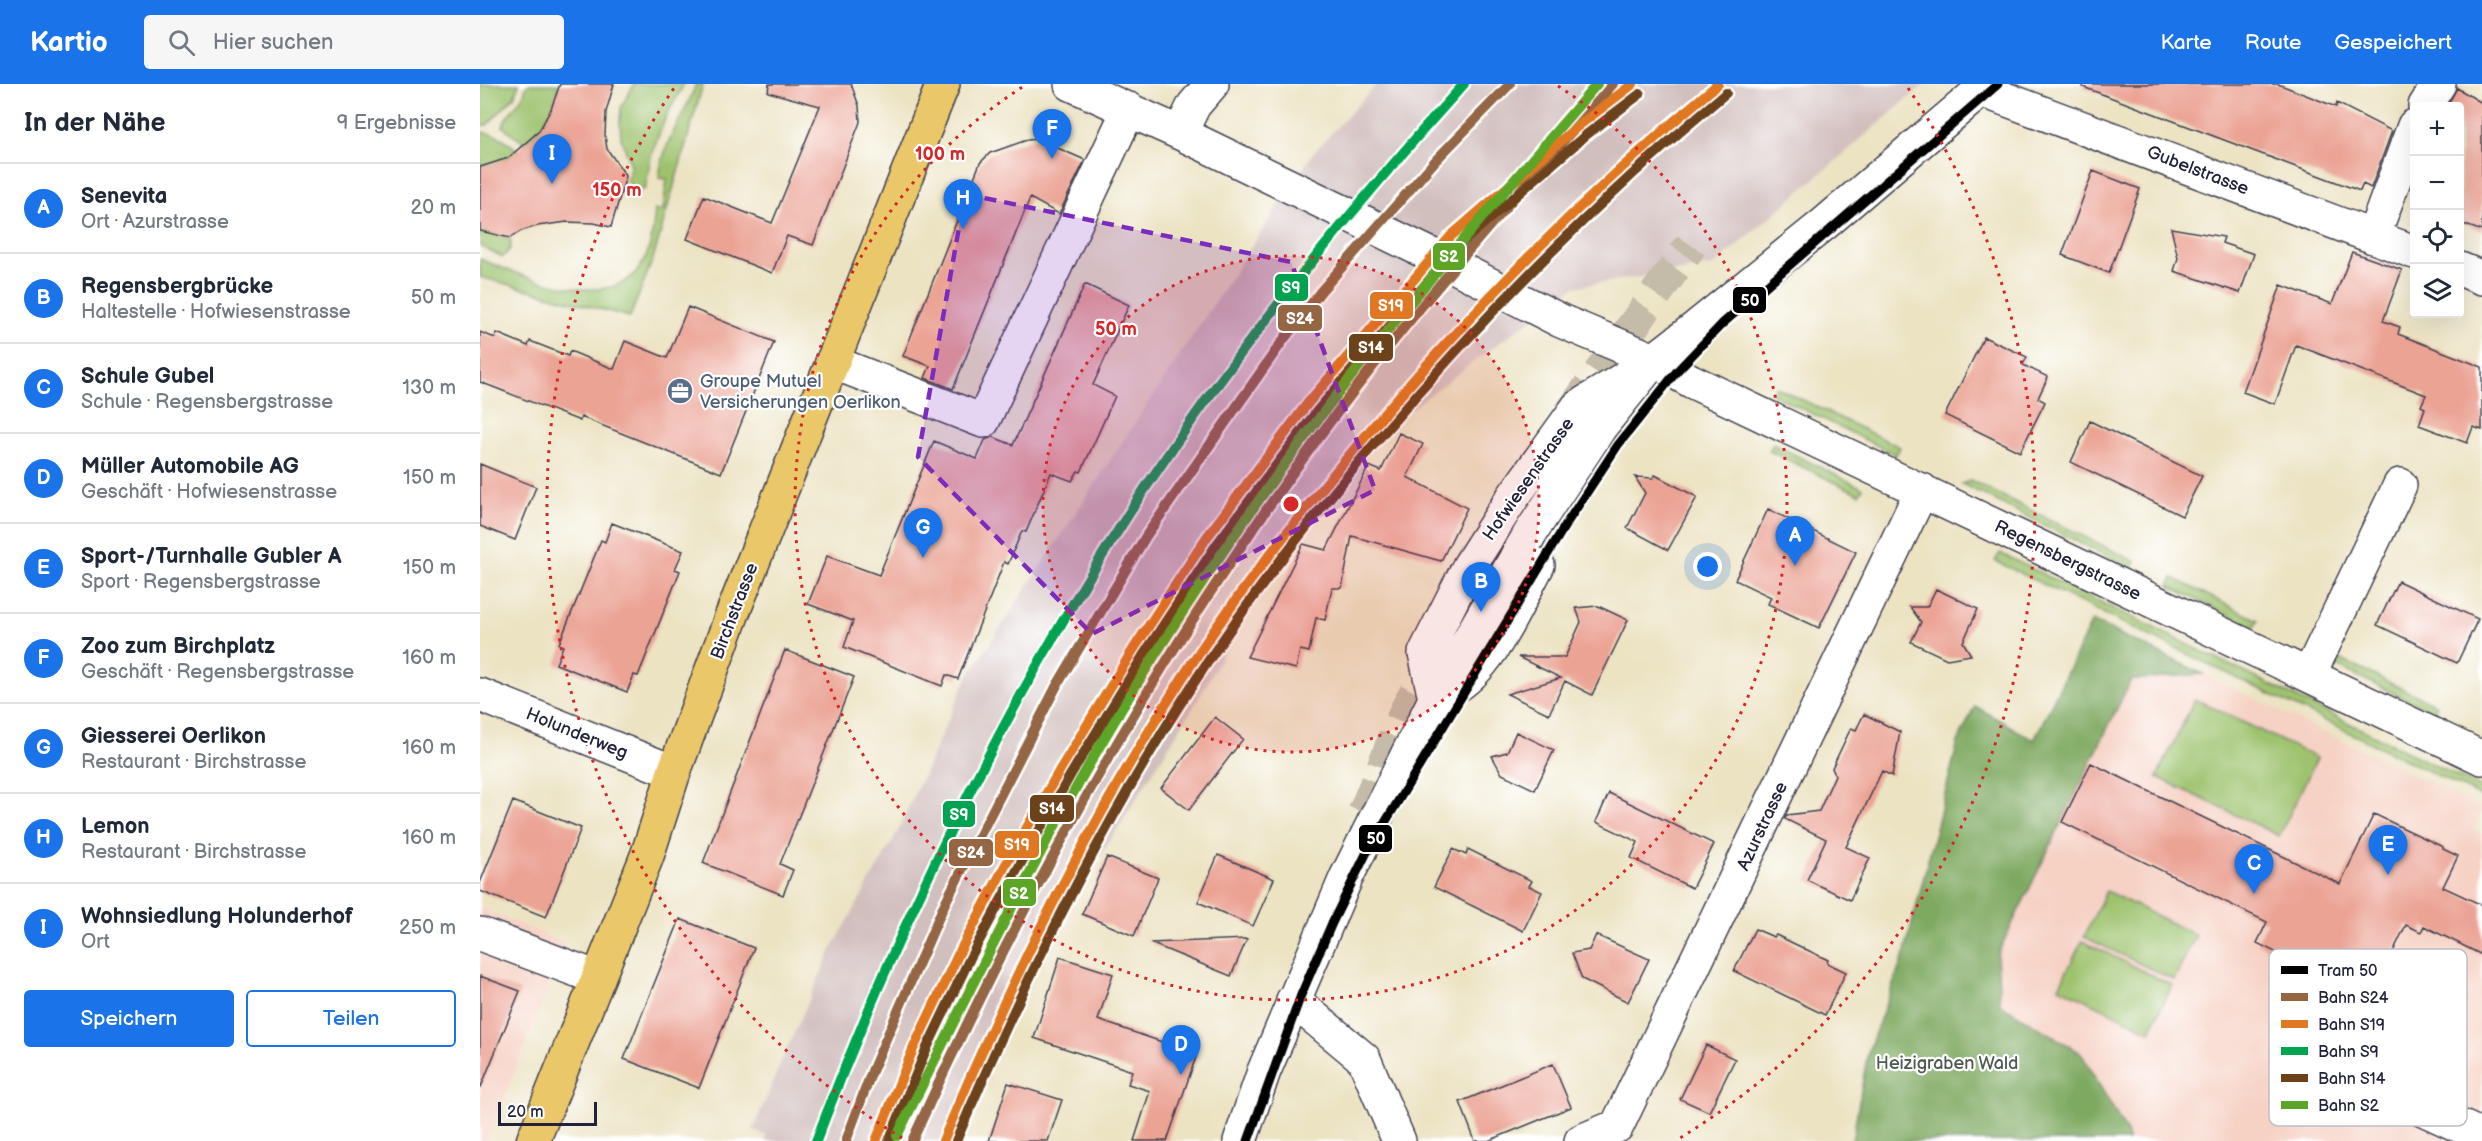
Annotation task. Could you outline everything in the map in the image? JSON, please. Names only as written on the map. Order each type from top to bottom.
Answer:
[{"type":"main road","name":"Birchstrasse","points":[[533,1141],[647,856],[674,772],[732,615],[943,84]]},
{"type":"street","points":[[1071,84],[1180,133],[1194,105],[1212,84]]},
{"type":"street","points":[[2428,102],[2439,84]]},
{"type":"street","name":"Gubelstrasse","points":[[1984,87],[2410,250]]},
{"type":"street","name":"Hofwiesenstrasse","points":[[1654,360],[1616,439],[1573,501],[1486,658],[1461,685],[1435,699],[1425,653],[1469,566],[1507,506],[1578,407],[1654,360],[1824,225],[1984,87]]},
{"type":"street","points":[[832,362],[983,422],[1129,109]]},
{"type":"street","name":"Regensbergstrasse","points":[[1180,133],[1579,329],[1654,360],[1690,381],[2482,758]]},
{"type":"street","points":[[2373,237],[2410,139]]},
{"type":"street","points":[[2464,271],[2482,278]]},
{"type":"street","points":[[2309,675],[2400,486]]},
{"type":"street","name":"Azurstrasse","points":[[1581,1141],[1617,1126],[1922,490]]},
{"type":"street","name":"Holunderweg","points":[[480,694],[674,772]]},
{"type":"street","points":[[1240,1141],[1263,1071],[1293,1000],[1358,853],[1435,699]]},
{"type":"street","points":[[480,934],[597,978]]},
{"type":"street","points":[[1293,1000],[1364,1059],[1400,1141]]},
{"type":"street","points":[[2460,1126],[2482,1136]]},
{"type":"highlighted area","points":[[965,194],[1291,262],[1375,490],[1092,634],[918,457]]},
{"type":"shaded area","points":[[1377,84],[1925,84],[1713,266],[1574,287],[1376,435],[1292,531],[1193,708],[1071,902],[965,1112],[955,1141],[765,1141],[767,1136],[753,1130],[784,1055],[833,947],[898,831],[967,678],[1313,153]]},
{"type":"shaded area","points":[[2203,674],[2482,808],[2474,830],[2482,834],[2482,1141],[2109,1141],[2081,1053],[2000,1004],[1997,955],[2131,680]]},
{"type":"shaded area","points":[[480,908],[566,943],[487,1141],[480,1141]]},
{"type":"green space","points":[[480,84],[519,84],[514,97],[487,125],[480,125]]},
{"type":"green space","points":[[527,84],[558,84],[547,117],[525,144],[503,127],[507,117],[522,97]]},
{"type":"green space","points":[[634,84],[684,84],[666,117],[652,152],[645,189],[639,191],[627,183],[631,165],[621,138],[620,122],[621,108]]},
{"type":"green space","points":[[696,84],[703,84],[653,259],[630,317],[480,277],[480,259],[538,280],[583,289],[604,288],[622,283],[637,271],[648,250],[655,210],[663,210],[667,179],[659,178],[661,164],[669,141]]},
{"type":"green space","points":[[480,132],[501,138],[518,151],[500,161],[480,165]]},
{"type":"green space","points":[[480,231],[510,238],[509,251],[503,257],[480,246]]},
{"type":"green space","points":[[1776,387],[1900,447],[1896,455],[1772,394]]},
{"type":"green space","points":[[1773,444],[1863,488],[1859,494],[1769,451]]},
{"type":"green space","points":[[1970,480],[2136,562],[2132,569],[1962,484]]},
{"type":"green space","points":[[2000,553],[2482,788],[2482,797],[1995,561]]},
{"type":"green space","points":[[2173,578],[2258,620],[2254,628],[2169,586]]},
{"type":"green space","name":"Heizigraben Wald","points":[[2092,621],[2203,674],[2131,680],[1997,955],[2000,1004],[2081,1053],[2126,1131],[2128,1141],[1852,1141],[1868,1052],[1904,955],[1958,742],[1975,706],[2034,740]]},
{"type":"green space","points":[[2331,655],[2437,705],[2433,712],[2328,662]]},
{"type":"green space","points":[[2195,699],[2317,758],[2279,836],[2157,777]]},
{"type":"green space","points":[[2106,891],[2196,935],[2174,980],[2084,937]]},
{"type":"green space","points":[[2082,941],[2172,985],[2150,1031],[2059,987]]},
{"type":"building","points":[[560,84],[614,84],[606,112],[605,135],[607,149],[626,176],[611,227],[594,223],[567,222],[537,226],[521,231],[510,238],[480,231],[480,167],[508,158],[539,131],[551,109]]},
{"type":"building","points":[[769,84],[851,84],[859,106],[860,122],[813,245],[787,236],[772,273],[687,239],[704,196],[772,223],[820,106],[768,92]]},
{"type":"building","points":[[2084,84],[2278,84],[2336,107],[2337,103],[2392,131],[2371,188],[2363,184],[2360,191],[2083,87]]},
{"type":"building","points":[[2457,88],[2482,103],[2482,231],[2464,224],[2464,102],[2449,102]]},
{"type":"building","points":[[1037,139],[1085,160],[1059,214],[1030,198],[953,389],[925,378],[930,366],[903,356],[980,163],[990,153],[1027,140]]},
{"type":"building","points":[[2093,171],[2140,189],[2109,273],[2062,255]]},
{"type":"building","points":[[2171,228],[2224,237],[2222,243],[2254,254],[2240,293],[2174,271],[2178,258]]},
{"type":"building","points":[[2352,252],[2402,270],[2383,321],[2400,327],[2398,334],[2482,367],[2482,430],[2473,427],[2467,443],[2419,425],[2425,408],[2421,406],[2426,395],[2296,345],[2275,404],[2243,392],[2281,285],[2332,304]]},
{"type":"building","points":[[1085,284],[1129,305],[1093,385],[1115,396],[1081,472],[1078,471],[1072,481],[1051,473],[1026,532],[1022,531],[1008,564],[1004,562],[958,679],[946,675],[942,686],[844,647],[853,621],[808,604],[827,556],[879,575],[934,441],[977,459],[985,440],[993,437],[1013,445]]},
{"type":"building","name":"Groupe Mutuel Versicherungen Oerlikon","points":[[688,307],[774,342],[721,473],[581,417],[580,421],[480,382],[480,332],[495,338],[497,333],[528,346],[530,341],[568,356],[570,351],[614,369],[625,341],[667,358]]},
{"type":"building","points":[[1984,337],[2027,357],[2023,365],[2048,377],[2038,398],[2045,402],[2020,452],[1945,415]]},
{"type":"building","points":[[2090,421],[2202,476],[2182,516],[2071,462]]},
{"type":"building","points":[[1399,433],[1423,444],[1407,477],[1467,508],[1441,561],[1352,536],[1342,588],[1332,588],[1325,620],[1316,618],[1309,652],[1300,650],[1296,669],[1247,657],[1303,544],[1326,550],[1369,466],[1381,471]]},
{"type":"building","points":[[480,464],[536,487],[515,540],[480,526]]},
{"type":"building","points":[[1655,475],[1697,497],[1668,550],[1627,528],[1645,493],[1635,477],[1653,478]]},
{"type":"building","points":[[1768,509],[1856,552],[1819,628],[1768,604],[1771,597],[1735,580]]},
{"type":"building","points":[[612,523],[683,551],[675,569],[680,571],[638,676],[634,675],[627,692],[556,664],[563,646],[559,644],[601,540],[605,542]]},
{"type":"building","points":[[2398,581],[2478,619],[2457,663],[2377,625]]},
{"type":"building","points":[[1936,589],[1978,609],[1963,642],[1971,655],[1947,659],[1911,642],[1921,622],[1910,607],[1927,607]]},
{"type":"building","points":[[1598,606],[1628,620],[1592,695],[1565,681],[1549,714],[1507,694],[1561,678],[1518,657],[1565,657],[1581,622],[1576,608]]},
{"type":"building","points":[[785,650],[854,677],[780,864],[793,870],[783,895],[703,863]]},
{"type":"building","points":[[1864,714],[1900,732],[1892,776],[1882,771],[1846,847],[1870,858],[1850,900],[1807,880],[1826,839],[1785,819],[1787,815],[1819,811],[1835,775],[1832,768],[1851,728],[1856,730]]},
{"type":"building","points":[[1215,717],[1243,739],[1189,810],[1161,788]]},
{"type":"building","points":[[1516,732],[1554,750],[1535,790],[1502,774],[1492,756],[1507,752]]},
{"type":"building","points":[[2091,763],[2340,884],[2374,814],[2458,856],[2443,887],[2482,905],[2482,955],[2424,926],[2421,932],[2406,925],[2394,949],[2269,949],[2257,943],[2267,922],[2062,822]]},
{"type":"building","points":[[1609,793],[1714,844],[1692,888],[1631,858],[1638,842],[1596,822]]},
{"type":"building","points":[[513,801],[581,828],[546,917],[480,891],[480,883]]},
{"type":"building","points":[[1453,849],[1466,855],[1468,849],[1532,881],[1529,886],[1542,892],[1523,931],[1434,887]]},
{"type":"building","points":[[1218,855],[1274,879],[1253,926],[1198,902]]},
{"type":"building","points":[[1107,857],[1158,878],[1134,936],[1082,914]]},
{"type":"building","points":[[680,919],[754,948],[699,1088],[624,1059]]},
{"type":"building","points":[[1755,929],[1774,937],[1776,935],[1828,960],[1827,963],[1846,972],[1825,1015],[1734,971]]},
{"type":"building","points":[[1596,935],[1649,959],[1628,1002],[1582,979],[1572,953],[1589,950]]},
{"type":"building","points":[[1247,939],[1231,976],[1150,943]]},
{"type":"building","points":[[1060,957],[1113,974],[1098,1020],[1197,1054],[1167,1141],[1134,1141],[1150,1091],[1128,1084],[1132,1071],[1034,1038]]},
{"type":"building","points":[[480,976],[520,991],[481,1087],[480,1087]]},
{"type":"building","points":[[1706,1045],[1735,1059],[1709,1112],[1680,1099]]},
{"type":"building","points":[[1553,1064],[1571,1107],[1488,1141],[1475,1141],[1460,1102]]},
{"type":"building","points":[[1008,1083],[1062,1100],[1048,1141],[989,1141]]},
{"type":"tunnel","points":[[1570,414],[1691,245]]},
{"type":"tunnel","points":[[1364,813],[1406,710],[1438,653]]},
{"type":"tram line","name":"50","points":[[1248,1141],[1301,995],[1332,923],[1366,854],[1566,524],[1618,445],[1677,371],[1722,324],[1998,84]]},
{"type":"rail line","name":"S9","points":[[816,1141],[885,971],[963,805],[1005,724],[1097,565],[1182,434],[1258,330],[1379,180],[1464,84]]},
{"type":"rail line","name":"S24","points":[[846,1141],[872,1071],[945,903],[1056,687],[1146,536],[1284,339],[1321,291],[1436,160],[1510,84]]},
{"type":"rail line","name":"S2","points":[[897,1136],[988,954],[1083,774],[1198,589],[1293,453],[1343,387],[1468,234],[1597,84]]},
{"type":"rail line","name":"S24","points":[[912,1141],[955,1049],[1047,868],[1096,779],[1202,605],[1318,438],[1388,347],[1613,84]]},
{"type":"rail line","name":"S19","points":[[876,1141],[914,1047],[959,953],[1005,866],[1133,650],[1207,537],[1308,403],[1451,236],[1578,126],[1633,84]]},
{"type":"rail line","name":"S19","points":[[943,1141],[995,1022],[1082,848],[1181,680],[1240,594],[1348,457],[1434,357],[1571,215],[1718,84]]},
{"type":"rail line","name":"S14","points":[[956,1141],[1008,1023],[1094,850],[1193,684],[1259,589],[1306,527],[1380,437],[1503,301],[1634,173],[1726,93]]},
{"type":"rail line","name":"S14","points":[[889,1141],[925,1052],[970,958],[1016,872],[1071,774],[1143,656],[1217,544],[1317,411],[1460,244],[1586,135],[1640,94]]},
{"type":"place","name":"Zoo zum Birchplatz","points":[[1052,159]]},
{"type":"place","name":"Wohnsiedlung Holunderhof","points":[[552,184]]},
{"type":"place","name":"Lemon","points":[[963,229]]},
{"type":"place","name":"Groupe Mutuel Versicherungen Oerlikon","points":[[680,391]]},
{"type":"place","name":"Giesserei Oerlikon","points":[[923,558]]},
{"type":"place","name":"Senevita","points":[[1795,566]]},
{"type":"place","name":"Regensbergbrücke","points":[[1481,612]]},
{"type":"place","name":"Sport-/Turnhalle Gubler A","points":[[2388,875]]},
{"type":"place","name":"Schule Gubel","points":[[2254,894]]},
{"type":"place","name":"Müller Automobile AG","points":[[1181,1075]]}]
